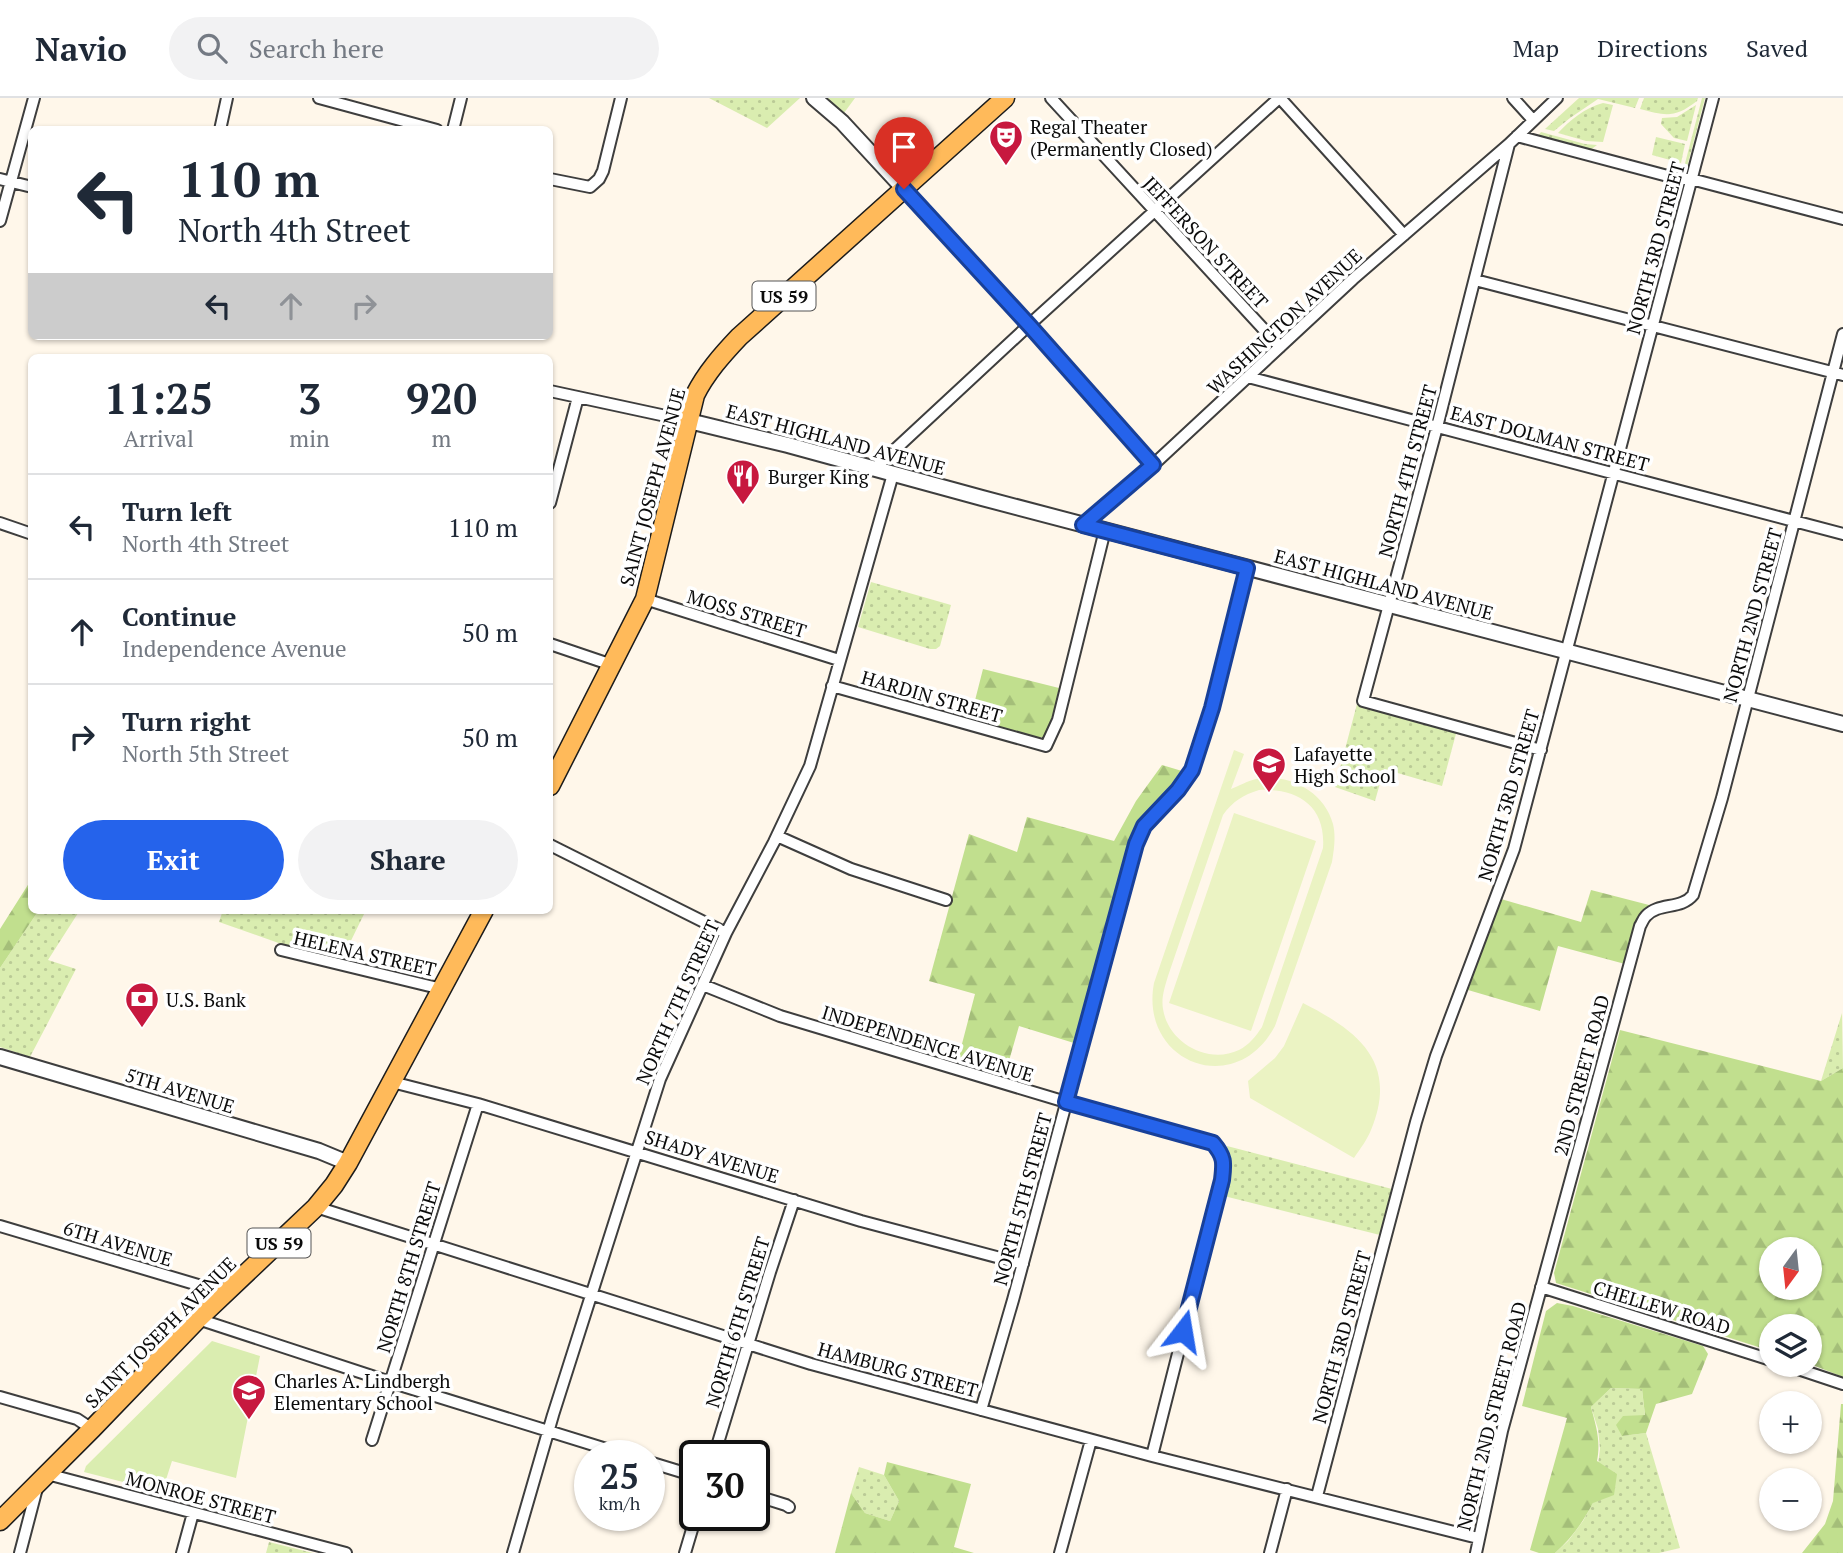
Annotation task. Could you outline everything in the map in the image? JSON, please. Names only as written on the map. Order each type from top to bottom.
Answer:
[{"type":"main road","name":"SAINT JOSEPH AVENUE","points":[[553,780],[645,599],[695,395],[702,382],[739,337],[1005,98]]},
{"type":"main road","name":"SAINT JOSEPH AVENUE","points":[[0,1521],[198,1319],[316,1207],[334,1185],[482,914]]},
{"type":"street","points":[[0,221],[5,181],[34,98]]},
{"type":"street","points":[[221,126],[228,98]]},
{"type":"street","points":[[319,98],[422,126]]},
{"type":"street","points":[[454,126],[461,98]]},
{"type":"street","points":[[553,180],[590,187],[599,179],[621,98]]},
{"type":"street","points":[[814,98],[842,122],[904,189],[1153,465]]},
{"type":"street","name":"JEFFERSON STREET","points":[[1051,98],[1280,347]]},
{"type":"street","points":[[874,469],[1280,98],[1404,235]]},
{"type":"street","points":[[1513,98],[1534,120]]},
{"type":"street","points":[[1513,140],[1557,98]]},
{"type":"street","name":"NORTH 3RD STREET","points":[[1317,1496],[1436,1056],[1514,849],[1713,98]]},
{"type":"street","points":[[1513,140],[1678,179],[1691,178],[1843,219]]},
{"type":"street","name":"WASHINGTON AVENUE","points":[[1083,525],[1153,465],[1353,279],[1513,140]]},
{"type":"street","name":"NORTH 4TH STREET","points":[[1513,140],[1363,701],[1541,750]]},
{"type":"street","points":[[5,181],[28,186]]},
{"type":"street","points":[[1475,280],[1838,374]]},
{"type":"street","name":"NORTH 2ND STREET","points":[[1688,901],[1693,895],[1722,798],[1794,521],[1838,374],[1843,334]]},
{"type":"street","name":"EAST DOLMAN STREET","points":[[1248,377],[1843,534]]},
{"type":"street","name":"EAST HIGHLAND AVENUE","points":[[553,392],[689,421],[1843,724]]},
{"type":"street","points":[[553,492],[578,397]]},
{"type":"street","name":"NORTH 7TH STREET","points":[[513,1553],[548,1432],[660,1079],[726,933],[777,836],[810,765],[893,474]]},
{"type":"street","points":[[0,523],[28,533]]},
{"type":"street","name":"HARDIN STREET","points":[[832,686],[1046,746],[1058,720],[1105,530]]},
{"type":"street","name":"NORTH 5TH STREET","points":[[981,1410],[1136,844],[1144,826],[1178,790],[1192,770],[1212,708],[1247,568]]},
{"type":"street","name":"MOSS STREET","points":[[645,599],[839,660]]},
{"type":"street","points":[[553,645],[612,665]]},
{"type":"street","points":[[777,836],[850,869],[946,900]]},
{"type":"street","points":[[553,846],[726,933]]},
{"type":"street","name":"2ND STREET ROAD","points":[[1541,1287],[1640,926],[1646,915],[1688,901]]},
{"type":"street","name":"HELENA STREET","points":[[281,950],[442,989]]},
{"type":"street","name":"INDEPENDENCE AVENUE","points":[[703,985],[780,1016],[1213,1143],[1222,1154],[1222,1180],[1152,1455]]},
{"type":"street","name":"5TH AVENUE","points":[[0,1057],[319,1151],[348,1163]]},
{"type":"street","name":"SHADY AVENUE","points":[[392,1082],[478,1104],[861,1221],[1023,1264]]},
{"type":"street","name":"NORTH 8TH STREET","points":[[372,1440],[478,1104]]},
{"type":"street","name":"NORTH 6TH STREET","points":[[719,1440],[769,1272],[794,1200]]},
{"type":"street","name":"HAMBURG STREET","points":[[316,1207],[811,1364],[1091,1440],[1478,1538]]},
{"type":"street","name":"6TH AVENUE","points":[[0,1226],[225,1293]]},
{"type":"street","name":"CHELLEW ROAD","points":[[1541,1287],[1759,1356]]},
{"type":"street","name":"NORTH 2ND STREET ROAD","points":[[1476,1553],[1502,1431],[1541,1287]]},
{"type":"street","points":[[198,1319],[575,1440]]},
{"type":"street","points":[[1822,1377],[1843,1384]]},
{"type":"street","points":[[4,1398],[77,1419],[92,1429]]},
{"type":"street","points":[[1060,1553],[1091,1440]]},
{"type":"street","points":[[20,1553],[43,1478]]},
{"type":"street","name":"MONROE STREET","points":[[43,1478],[193,1513],[344,1553]]},
{"type":"street","points":[[1270,1553],[1287,1489]]},
{"type":"street","points":[[770,1500],[789,1507]]},
{"type":"street","points":[[182,1553],[193,1513]]},
{"type":"street","points":[[685,1553],[692,1531]]},
{"type":"green space","points":[[709,98],[800,98],[767,128]]},
{"type":"green space","points":[[823,98],[855,98],[844,113]]},
{"type":"green space","points":[[1579,98],[1639,98],[1635,108],[1598,99],[1554,131],[1545,129]]},
{"type":"green space","points":[[1644,98],[1698,98],[1676,113],[1664,114],[1640,109]]},
{"type":"green space","points":[[1702,98],[1705,98],[1686,171],[1682,175]]},
{"type":"green space","points":[[1603,103],[1613,105],[1603,142],[1586,141],[1558,133],[1578,115]]},
{"type":"green space","points":[[1696,105],[1687,141],[1674,138],[1661,124],[1662,118],[1677,117]]},
{"type":"green space","points":[[1541,132],[1597,145],[1589,151],[1537,137]]},
{"type":"green space","points":[[1656,137],[1685,144],[1681,163],[1652,155]]},
{"type":"green space","points":[[871,582],[951,605],[940,646],[930,649],[858,627]]},
{"type":"green space","points":[[983,669],[1059,688],[1051,720],[1043,737],[1036,738],[970,720]]},
{"type":"green space","points":[[1357,704],[1457,730],[1442,786],[1384,769],[1375,801],[1335,787]]},
{"type":"green space","points":[[1234,750],[1244,754],[1231,789],[1253,780],[1268,778],[1292,782],[1313,794],[1322,802],[1333,824],[1335,838],[1332,862],[1275,1026],[1258,1049],[1238,1062],[1216,1066],[1194,1062],[1175,1051],[1161,1034],[1153,1011],[1154,983]],"holes":[[[1259,790],[1286,792],[1307,802],[1320,821],[1323,848],[1262,1027],[1246,1046],[1227,1054],[1214,1055],[1191,1048],[1172,1031],[1163,1009],[1165,988],[1223,815],[1243,796]]]},
{"type":"green space","points":[[1162,765],[1182,771],[1174,785],[1142,818],[1127,847],[1074,1043],[1019,1026],[1004,1078],[957,1063],[975,994],[929,981],[969,834],[1017,852],[1027,817],[1114,841],[1136,801]]},
{"type":"green space","points":[[1234,813],[1316,841],[1251,1031],[1169,1003]]},
{"type":"green space","points":[[28,885],[28,914],[36,914],[0,968],[0,929]]},
{"type":"green space","points":[[1591,890],[1653,906],[1625,964],[1558,946],[1540,1011],[1468,990],[1501,899],[1581,922]]},
{"type":"green space","points":[[36,914],[77,914],[48,960],[76,969],[30,1057],[0,1047],[0,968]]},
{"type":"green space","points":[[222,914],[364,914],[342,959],[287,946],[219,922]]},
{"type":"green space","points":[[1303,1003],[1341,1025],[1356,1038],[1368,1051],[1376,1067],[1380,1085],[1378,1106],[1369,1134],[1354,1158],[1250,1098],[1248,1081],[1275,1058],[1284,1046]]},
{"type":"green space","points":[[1842,1013],[1843,1068],[1821,1081]]},
{"type":"green space","points":[[1620,1030],[1821,1081],[1843,1068],[1843,1377],[1822,1369],[1822,1314],[1759,1314],[1759,1347],[1556,1283],[1554,1273]]},
{"type":"green space","points":[[1227,1146],[1392,1189],[1380,1235],[1224,1196],[1230,1168]]},
{"type":"green space","points":[[1557,1303],[1703,1346],[1708,1354],[1692,1394],[1656,1404],[1646,1433],[1622,1436],[1616,1425],[1623,1416],[1645,1415],[1642,1389],[1611,1388],[1591,1407],[1598,1440],[1597,1461],[1617,1474],[1614,1495],[1593,1503],[1577,1530],[1555,1553],[1539,1553],[1530,1550],[1567,1418],[1522,1406],[1546,1311]]},
{"type":"green space","points":[[212,1341],[260,1356],[236,1478],[172,1461],[162,1492],[84,1472],[86,1466]]},
{"type":"green space","points":[[1611,1388],[1642,1389],[1645,1416],[1622,1436],[1646,1433],[1680,1548],[1659,1553],[1555,1553],[1568,1541],[1593,1503],[1600,1449],[1598,1429],[1591,1407]]},
{"type":"green space","points":[[1843,1404],[1843,1553],[1802,1553],[1822,1531],[1833,1501]]},
{"type":"green space","points":[[887,1462],[971,1484],[954,1547],[974,1553],[835,1553],[851,1493],[865,1513],[890,1521],[899,1501],[884,1475]]},
{"type":"green space","points":[[859,1467],[884,1475],[899,1501],[890,1521],[865,1513],[851,1493]]},
{"type":"green space","points":[[269,1542],[313,1553],[266,1553]]},
{"type":"place","name":"Regal Theater (Permanently Closed)","points":[[1006,167]]},
{"type":"place","name":"Burger King","points":[[743,506]]},
{"type":"place","name":"Lafayette High School","points":[[1269,794]]},
{"type":"place","name":"U.S. Bank","points":[[142,1029]]},
{"type":"place","name":"Charles A. Lindbergh Elementary School","points":[[249,1421]]},
{"type":"route","points":[[904,189],[1153,465],[1083,525],[1247,568],[1212,708],[1192,770],[1178,790],[1144,826],[1136,844],[1066,1102],[1213,1143],[1222,1154],[1222,1180],[1183,1331]]}]
